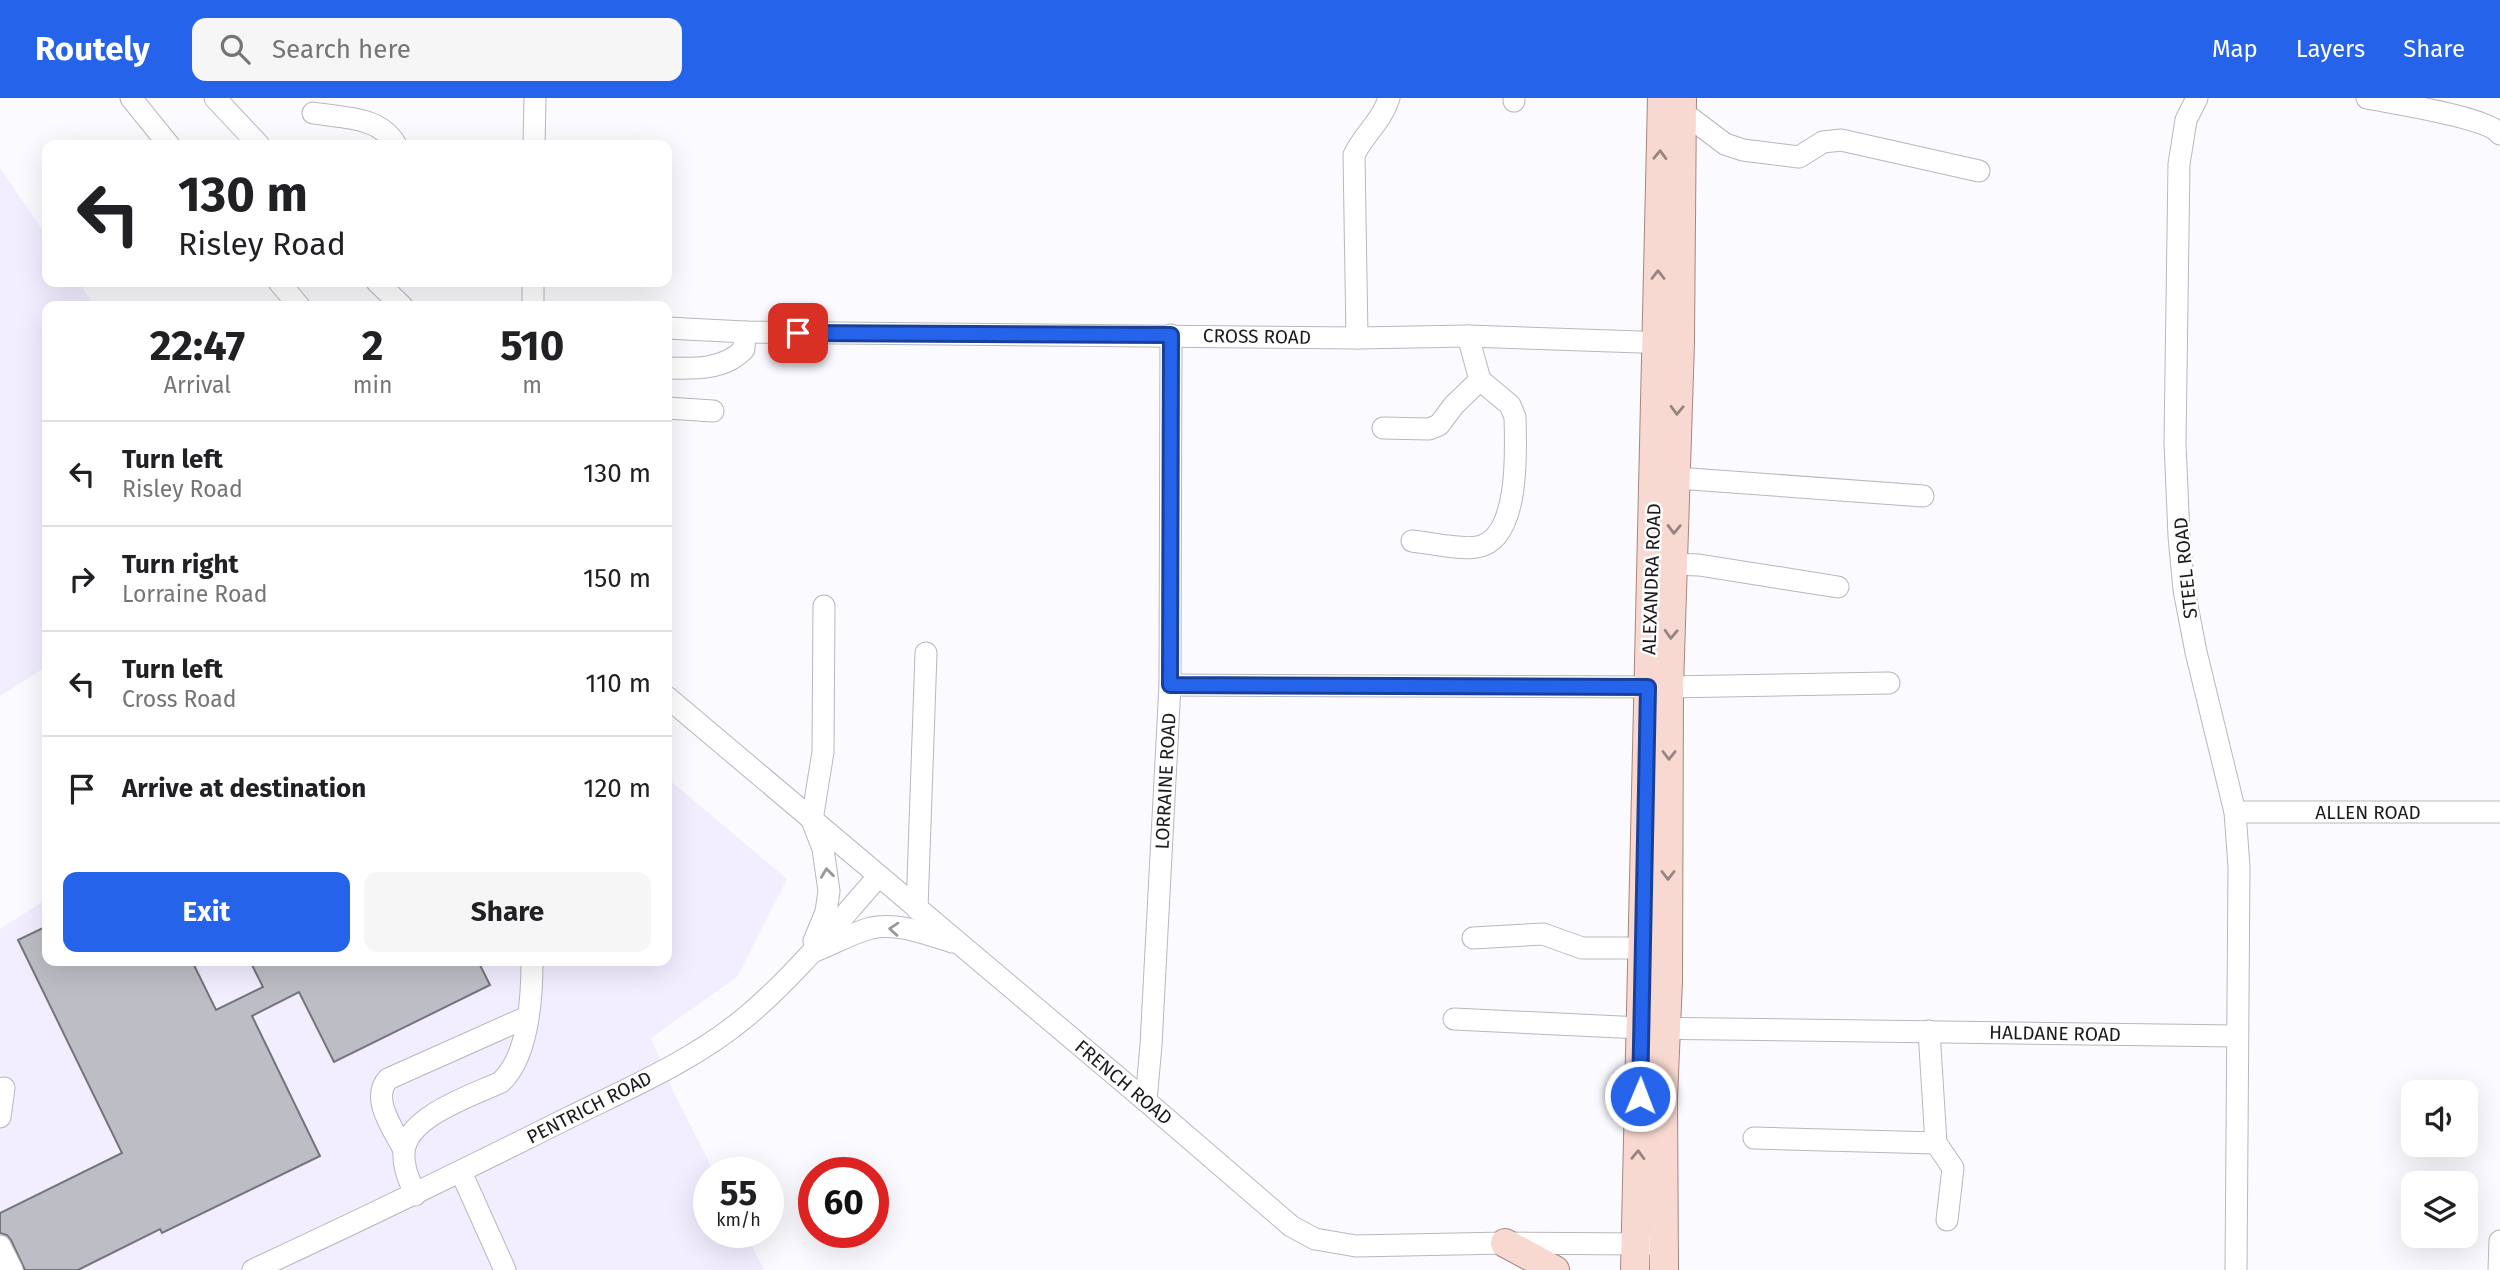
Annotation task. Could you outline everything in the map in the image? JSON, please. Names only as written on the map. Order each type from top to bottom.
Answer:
[{"type":"main road","name":"ALEXANDRA ROAD","points":[[1664,1257],[1663,1098],[1642,948],[1658,687],[1669,343],[1658,207],[1672,103]]},
{"type":"main road","name":"ALEXANDRA ROAD","points":[[1635,1257],[1653,1027],[1668,981],[1658,687],[1673,564],[1664,477]]},
{"type":"main road","points":[[1505,1243],[1555,1270]]},
{"type":"street","points":[[131,98],[165,140]]},
{"type":"street","points":[[215,98],[254,140]]},
{"type":"street","points":[[534,140],[535,98]]},
{"type":"street","points":[[1357,338],[1353,155],[1360,141],[1382,116],[1389,98]]},
{"type":"street","points":[[2367,98],[2472,120],[2496,129],[2500,134]]},
{"type":"street","name":"STEEL ROAD","points":[[2195,99],[2186,120],[2179,164],[2175,429],[2179,536],[2196,652],[2235,812],[2239,867],[2236,1036]]},
{"type":"street","points":[[1672,103],[1725,144],[1743,150],[1799,157],[1816,145],[1841,140],[1979,172]]},
{"type":"street","points":[[313,113],[374,123],[383,128],[392,140]]},
{"type":"street","points":[[283,287],[295,301]]},
{"type":"street","points":[[382,287],[397,301]]},
{"type":"street","name":"CROSS ROAD","points":[[672,328],[745,332],[1357,338],[1468,336],[1669,343]]},
{"type":"street","points":[[672,368],[693,369],[735,359],[744,349],[745,332]]},
{"type":"street","name":"LORRAINE ROAD","points":[[1146,1101],[1170,685],[1171,335]]},
{"type":"street","points":[[1412,541],[1475,547],[1494,540],[1501,531],[1511,503],[1515,417],[1510,405],[1480,380],[1468,336]]},
{"type":"street","points":[[1383,428],[1429,429],[1439,425],[1454,405],[1480,380]]},
{"type":"street","points":[[672,408],[713,411]]},
{"type":"street","points":[[1664,477],[1923,496]]},
{"type":"street","points":[[1673,564],[1699,565],[1838,587]]},
{"type":"street","points":[[807,957],[826,912],[828,891],[823,849],[812,820],[823,752],[824,606]]},
{"type":"street","points":[[917,909],[926,653]]},
{"type":"street","points":[[1170,685],[1658,687],[1889,683]]},
{"type":"street","name":"FRENCH ROAD","points":[[672,701],[1291,1226],[1315,1239],[1356,1246],[1505,1243],[1635,1257],[1664,1257]]},
{"type":"street","name":"ALLEN ROAD","points":[[2235,812],[2500,812]]},
{"type":"street","name":"PENTRICH ROAD","points":[[253,1270],[415,1195],[648,1078],[700,1049],[748,1015],[807,957],[878,877]]},
{"type":"street","points":[[807,957],[872,928],[910,930],[960,944]]},
{"type":"street","points":[[1473,938],[1543,934],[1582,948],[1642,948]]},
{"type":"street","points":[[415,1195],[404,1164],[404,1150],[413,1130],[427,1118],[501,1082],[510,1074],[519,1055],[527,1017],[532,991],[532,966]]},
{"type":"street","points":[[404,1150],[381,1103],[381,1092],[388,1079],[527,1017]]},
{"type":"street","name":"HALDANE ROAD","points":[[1454,1019],[1653,1027],[2236,1036]]},
{"type":"street","points":[[1929,1031],[1936,1143],[1953,1168],[1947,1220]]},
{"type":"street","points":[[2236,1036],[2236,1270]]},
{"type":"street","points":[[0,1116],[4,1088]]},
{"type":"street","points":[[1754,1138],[1936,1143]]},
{"type":"street","points":[[461,1172],[505,1270]]},
{"type":"street","points":[[2500,1241],[2500,1270]]},
{"type":"street","points":[[0,1246],[12,1270]]},
{"type":"shaded area","points":[[0,168],[42,230],[42,287],[82,287],[91,301],[42,301],[42,669],[0,696]]},
{"type":"shaded area","points":[[672,782],[787,879],[737,977],[651,1038],[674,1093],[706,1157],[693,1157],[693,1248],[753,1248],[764,1270],[0,1270],[0,929],[42,902],[42,966],[672,966]]},
{"type":"building","points":[[42,928],[42,966],[194,966],[216,1010],[263,987],[252,966],[480,966],[490,985],[334,1062],[299,992],[252,1016],[320,1156],[162,1233],[160,1229],[78,1270],[25,1270],[11,1240],[0,1233],[0,1213],[122,1153],[18,940]]},
{"type":"route","points":[[798,333],[1171,335],[1170,685],[1648,687],[1640,1096]]}]
